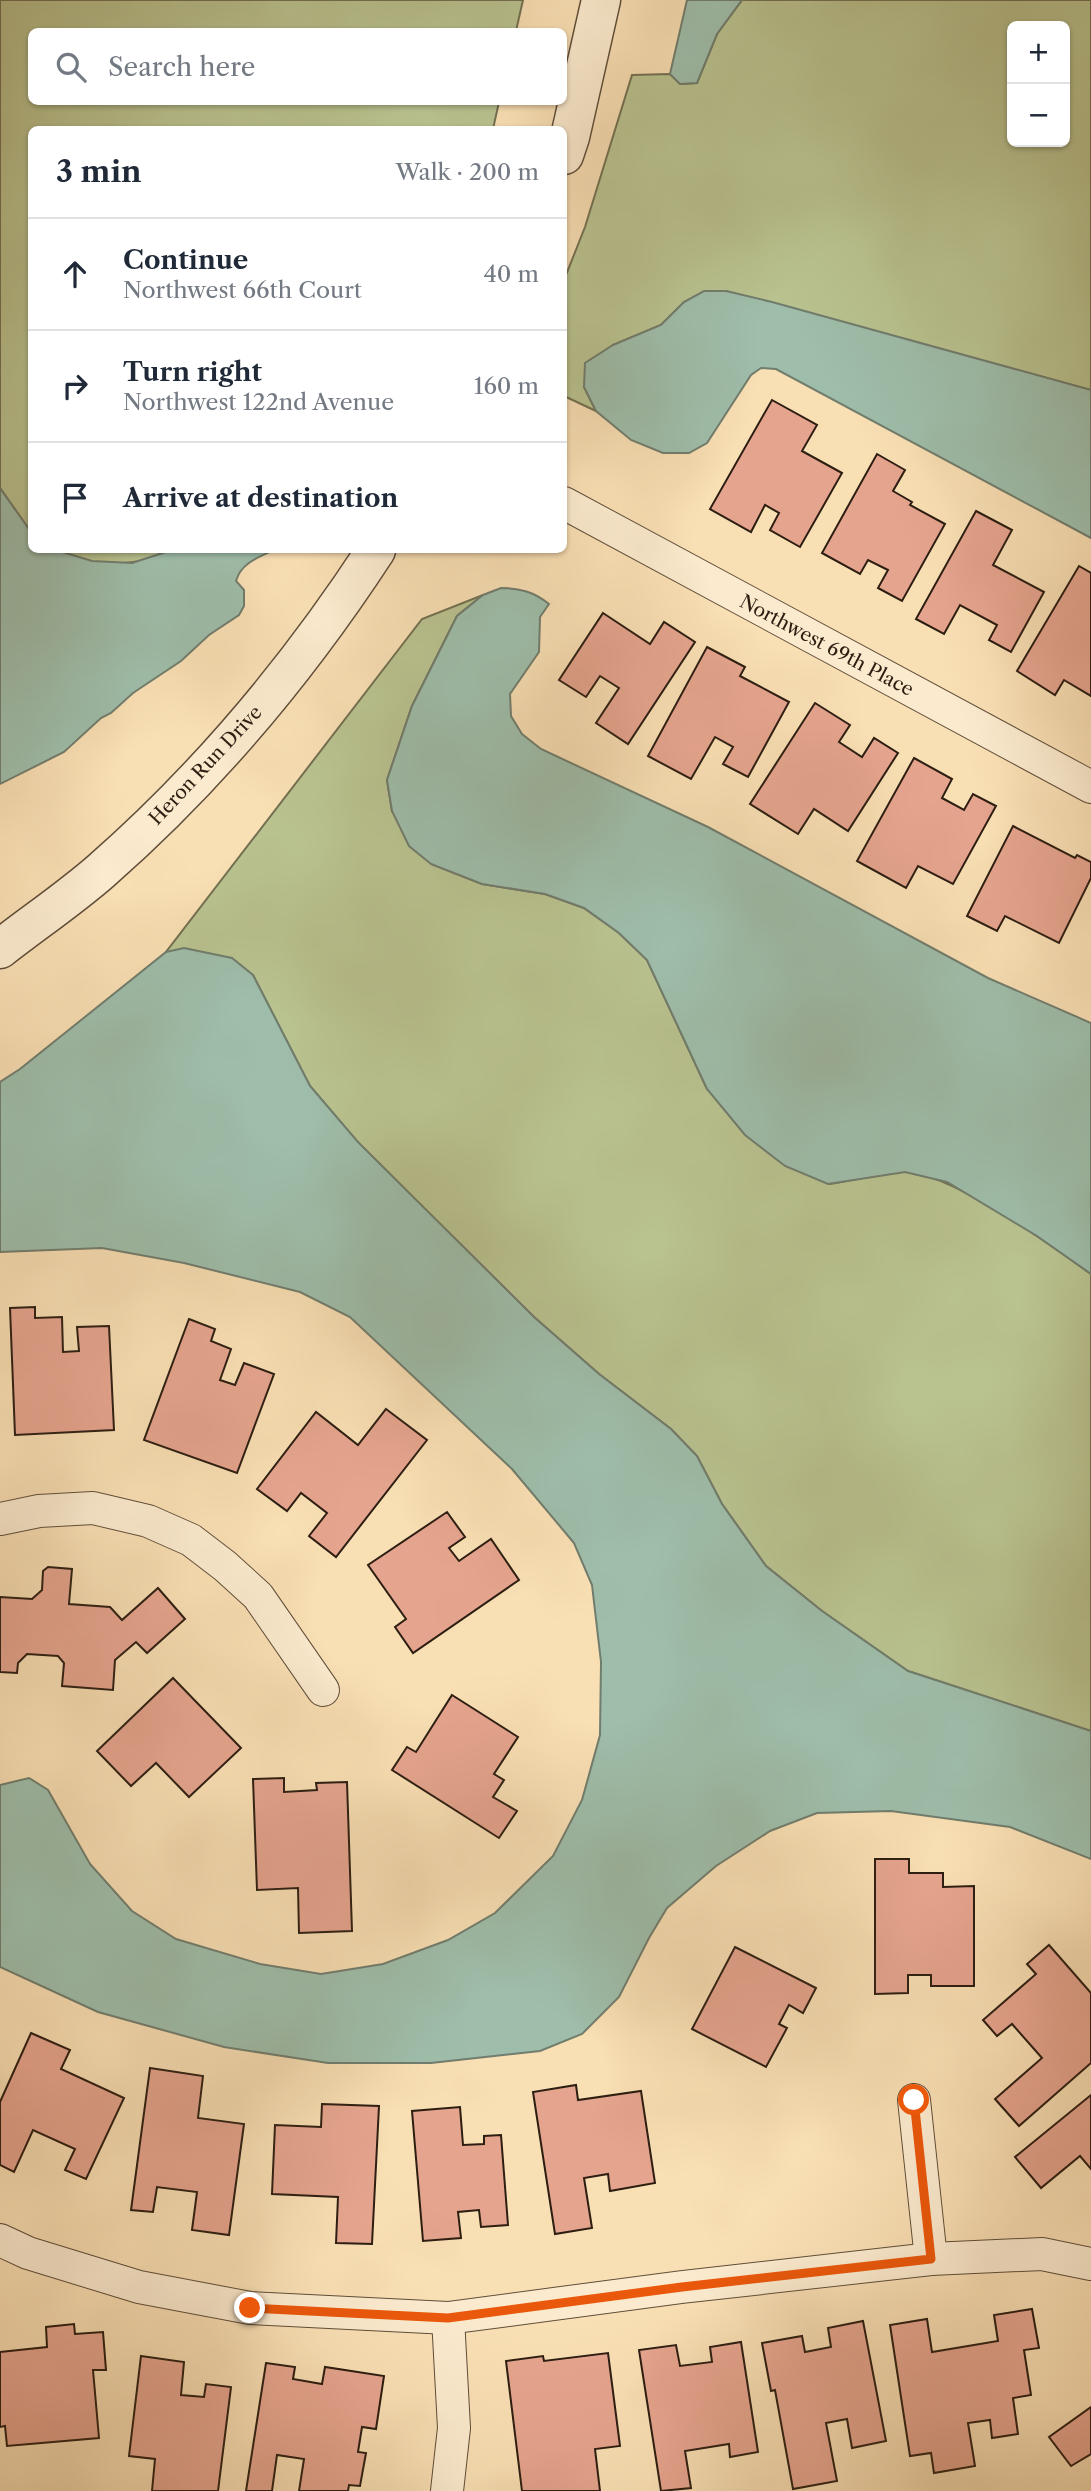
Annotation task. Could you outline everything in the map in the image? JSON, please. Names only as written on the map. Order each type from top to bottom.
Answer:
[{"type":"street","points":[[567,146],[601,0]]},
{"type":"street","name":"Northwest 69th Place","points":[[567,505],[1091,786]]},
{"type":"street","name":"Heron Run Drive","points":[[0,949],[100,872],[206,769],[296,664],[374,553]]},
{"type":"street","points":[[0,1519],[39,1511],[93,1508],[148,1521],[191,1539],[258,1596],[323,1690]]},
{"type":"street","points":[[914,2100],[931,2259]]},
{"type":"street","points":[[0,2241],[28,2253],[139,2287],[250,2308],[448,2318],[682,2287],[931,2259],[1042,2254],[1091,2264]]},
{"type":"street","points":[[447,2491],[454,2428],[448,2318]]},
{"type":"green space","points":[[0,0],[523,0],[517,28],[28,28],[28,105],[498,105],[494,126],[28,126],[28,528],[0,488]]},
{"type":"green space","points":[[742,0],[1091,0],[1091,390],[726,291],[704,292],[684,302],[661,325],[613,345],[584,387],[596,411],[567,397],[567,272],[585,227],[632,75],[670,74],[680,84],[697,83],[717,34]]},
{"type":"green space","points":[[62,553],[166,553],[146,560],[114,563]]},
{"type":"green space","points":[[483,595],[457,616],[412,706],[387,780],[392,811],[431,864],[482,884],[545,894],[584,908],[619,933],[647,960],[707,1089],[829,1184],[903,1172],[946,1183],[999,1212],[1091,1274],[1091,1731],[908,1671],[822,1611],[766,1566],[722,1504],[697,1456],[671,1429],[599,1374],[534,1317],[358,1143],[310,1086],[253,975],[166,952],[422,619]]},
{"type":"shaded area","points":[[687,0],[742,0],[717,34],[697,83],[680,84],[670,74]]},
{"type":"shaded area","points":[[704,291],[726,291],[772,302],[1091,390],[1091,538],[776,369],[761,368],[751,375],[707,443],[689,453],[663,453],[631,440],[596,411],[584,387],[585,363],[613,345],[661,325],[684,302]]},
{"type":"shaded area","points":[[0,488],[28,528],[28,553],[66,553],[92,561],[132,563],[163,553],[268,553],[251,561],[238,575],[236,581],[244,590],[244,606],[239,615],[209,635],[181,661],[101,718],[64,752],[0,784]]},
{"type":"shaded area","points":[[501,588],[538,596],[549,604],[540,617],[539,652],[510,694],[511,716],[522,734],[541,749],[708,827],[988,978],[1091,1023],[1091,1274],[1037,1236],[947,1182],[905,1172],[828,1184],[785,1166],[745,1135],[707,1089],[647,960],[619,933],[584,908],[545,894],[482,884],[431,864],[409,846],[392,811],[387,780],[412,706],[457,616],[483,595]]},
{"type":"shaded area","points":[[184,948],[232,958],[253,975],[310,1086],[358,1142],[534,1317],[599,1374],[671,1429],[697,1456],[722,1504],[766,1566],[822,1611],[908,1671],[1091,1731],[1091,1859],[1010,1827],[891,1811],[817,1813],[770,1831],[716,1866],[667,1908],[619,1997],[582,2034],[540,2051],[431,2063],[328,2063],[224,2047],[98,2012],[0,1967],[0,1785],[29,1778],[48,1790],[90,1864],[132,1911],[176,1939],[260,1964],[321,1974],[383,1964],[448,1940],[495,1913],[553,1856],[582,1800],[600,1735],[601,1662],[592,1585],[574,1543],[512,1469],[350,1317],[300,1292],[184,1263],[102,1248],[0,1252],[0,1082],[166,952]]},
{"type":"building","points":[[772,400],[817,425],[802,451],[842,473],[800,547],[770,530],[779,513],[765,505],[751,532],[710,509]]},
{"type":"building","points":[[877,454],[905,470],[893,491],[912,502],[910,505],[945,524],[902,601],[878,588],[888,570],[868,560],[860,574],[822,553]]},
{"type":"building","points":[[976,511],[1012,530],[993,565],[1044,592],[1011,652],[989,640],[997,625],[960,605],[944,634],[916,619]]},
{"type":"building","points":[[1079,566],[1091,573],[1091,696],[1064,680],[1055,695],[1017,671]]},
{"type":"building","points":[[603,613],[650,644],[664,622],[695,642],[628,744],[596,723],[619,688],[600,676],[586,697],[559,680]]},
{"type":"building","points":[[707,647],[745,667],[740,676],[789,702],[748,777],[723,764],[733,747],[715,737],[691,779],[648,756]]},
{"type":"building","points":[[815,703],[850,725],[839,742],[862,757],[874,738],[898,753],[848,831],[814,809],[798,834],[750,804]]},
{"type":"building","points":[[914,758],[952,779],[942,798],[964,810],[973,794],[996,806],[953,884],[918,866],[906,888],[857,861]]},
{"type":"building","points":[[1013,826],[1075,858],[1077,855],[1091,862],[1091,878],[1059,943],[1005,916],[997,931],[967,916]]},
{"type":"building","points":[[35,1307],[35,1318],[62,1317],[63,1352],[79,1351],[77,1327],[109,1326],[114,1430],[15,1435],[10,1308]]},
{"type":"building","points":[[189,1319],[215,1329],[211,1341],[231,1349],[220,1380],[235,1385],[244,1363],[274,1374],[237,1473],[144,1440]]},
{"type":"building","points":[[386,1409],[427,1440],[336,1557],[309,1536],[327,1513],[301,1493],[287,1511],[257,1489],[316,1412],[358,1445]]},
{"type":"building","points":[[447,1512],[465,1537],[449,1548],[459,1561],[491,1539],[519,1580],[413,1653],[395,1627],[406,1619],[368,1565]]},
{"type":"building","points":[[48,1567],[72,1569],[69,1604],[110,1607],[122,1620],[158,1588],[185,1619],[147,1653],[136,1642],[115,1660],[113,1690],[62,1686],[64,1663],[58,1656],[27,1654],[18,1663],[17,1673],[0,1672],[0,1597],[32,1599],[42,1590],[43,1571]]},
{"type":"building","points":[[173,1678],[241,1748],[189,1797],[156,1763],[131,1786],[97,1751]]},
{"type":"building","points":[[452,1695],[518,1737],[494,1774],[504,1780],[493,1797],[517,1811],[499,1838],[392,1770],[407,1747],[416,1752]]},
{"type":"building","points":[[284,1778],[284,1792],[317,1790],[316,1783],[347,1782],[352,1931],[299,1933],[298,1888],[257,1890],[253,1779]]},
{"type":"building","points":[[875,1859],[909,1859],[909,1873],[943,1873],[943,1887],[974,1886],[974,1986],[931,1986],[931,1975],[908,1975],[908,1993],[875,1994]]},
{"type":"building","points":[[1049,1945],[1091,1993],[1091,2063],[1019,2126],[995,2099],[1042,2058],[1012,2024],[997,2036],[983,2020],[1036,1974],[1027,1964]]},
{"type":"building","points":[[735,1947],[816,1988],[803,2013],[789,2005],[779,2024],[787,2028],[766,2067],[692,2029]]},
{"type":"building","points":[[31,2033],[70,2050],[61,2069],[124,2098],[86,2179],[65,2170],[75,2149],[33,2130],[14,2172],[0,2165],[0,2102]]},
{"type":"building","points":[[150,2068],[203,2076],[198,2118],[244,2124],[229,2235],[192,2230],[197,2192],[157,2187],[153,2212],[131,2210]]},
{"type":"building","points":[[576,2085],[578,2100],[641,2091],[655,2183],[610,2191],[608,2174],[584,2178],[592,2228],[555,2234],[533,2092]]},
{"type":"building","points":[[1091,2095],[1091,2169],[1080,2156],[1041,2188],[1015,2157]]},
{"type":"building","points":[[322,2104],[379,2106],[372,2244],[336,2243],[338,2197],[272,2194],[275,2125],[321,2127]]},
{"type":"building","points":[[460,2107],[463,2145],[484,2144],[484,2136],[501,2135],[508,2225],[481,2227],[479,2210],[458,2212],[461,2238],[423,2241],[412,2111]]},
{"type":"building","points":[[1032,2309],[1039,2348],[1024,2350],[1031,2395],[1013,2398],[1018,2434],[992,2438],[990,2420],[968,2423],[975,2466],[934,2473],[931,2453],[910,2456],[890,2325],[927,2319],[932,2352],[998,2341],[994,2315]]},
{"type":"building","points":[[863,2321],[886,2441],[852,2448],[847,2419],[826,2423],[837,2481],[793,2489],[775,2390],[771,2391],[762,2343],[802,2336],[805,2352],[831,2347],[828,2328]]},
{"type":"building","points":[[74,2324],[75,2334],[103,2332],[106,2370],[93,2370],[99,2438],[7,2446],[5,2426],[0,2427],[0,2352],[47,2347],[46,2327]]},
{"type":"building","points":[[741,2342],[758,2452],[730,2457],[729,2444],[685,2451],[691,2488],[661,2491],[639,2350],[676,2345],[680,2366],[712,2362],[710,2347]]},
{"type":"building","points":[[608,2353],[620,2446],[595,2449],[600,2491],[522,2491],[506,2361],[543,2356],[544,2361]]},
{"type":"building","points":[[141,2356],[184,2362],[181,2395],[204,2397],[206,2384],[231,2387],[218,2491],[152,2491],[155,2459],[129,2456]]},
{"type":"building","points":[[266,2363],[295,2367],[293,2379],[322,2384],[325,2367],[384,2376],[376,2429],[362,2427],[358,2452],[366,2453],[360,2486],[349,2485],[348,2491],[299,2491],[304,2459],[277,2455],[272,2491],[246,2491]]},
{"type":"building","points":[[1091,2407],[1091,2454],[1071,2466],[1049,2437]]},
{"type":"route","points":[[250,2308],[448,2318],[682,2287],[931,2259],[914,2100]]}]
